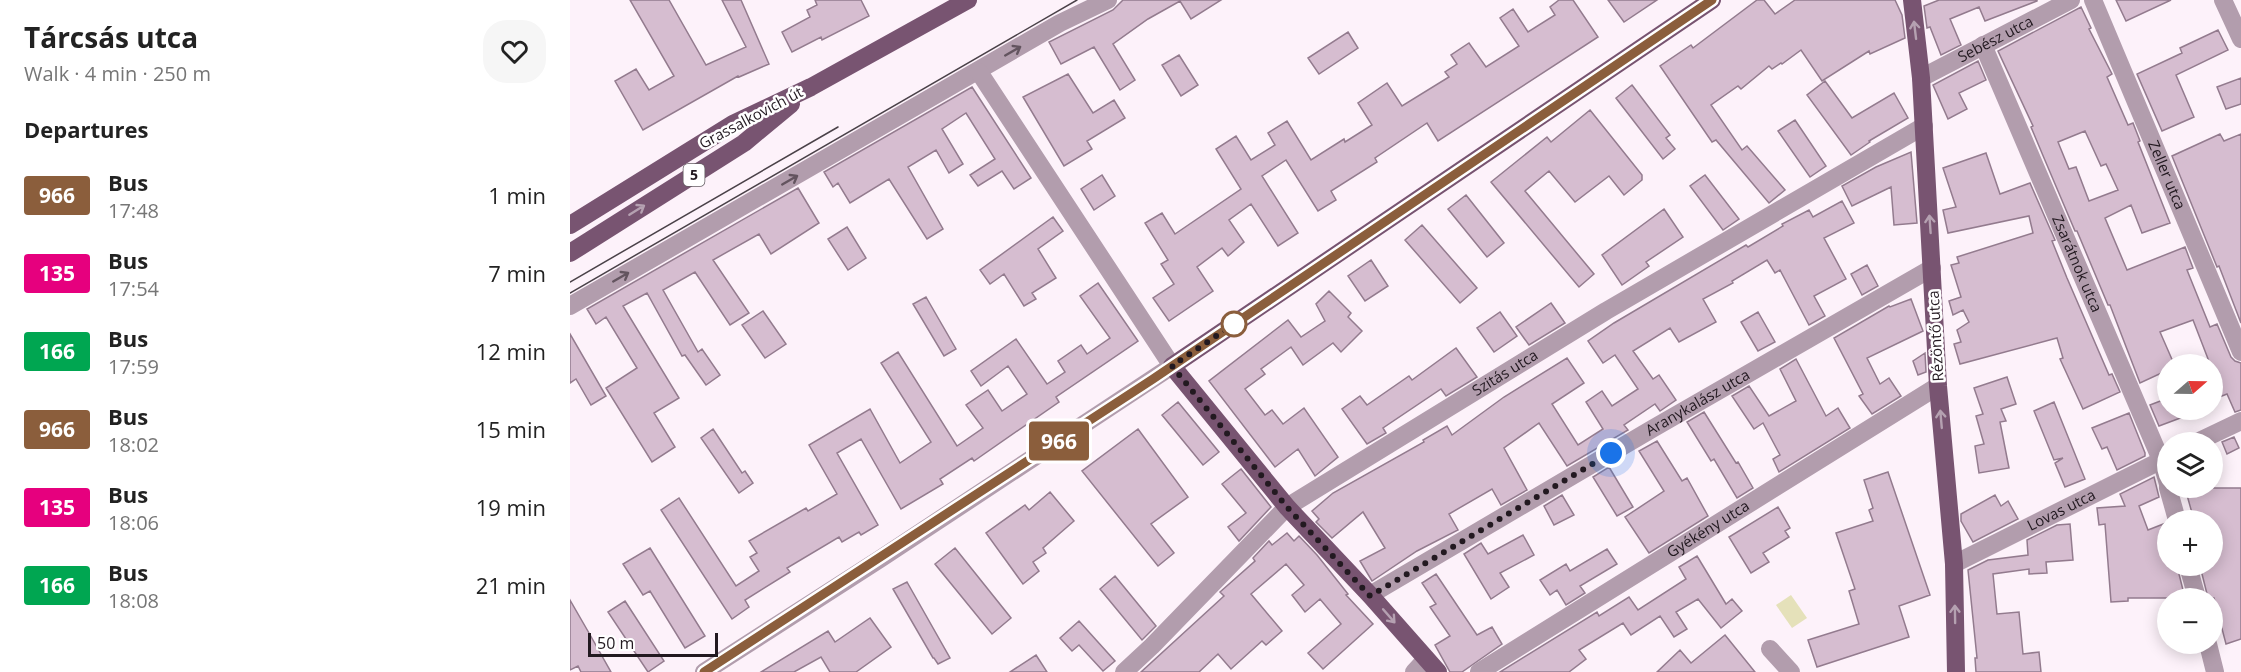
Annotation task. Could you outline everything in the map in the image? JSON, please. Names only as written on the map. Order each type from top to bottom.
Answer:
[{"type":"main road","name":"Grassalkovich út","points":[[570,225],[733,124],[811,87],[941,6],[968,0]]},
{"type":"main road","points":[[1426,668],[1370,596],[1287,507],[1172,366],[1712,0]]},
{"type":"main road","name":"Rézöntő utca","points":[[1912,0],[1921,78],[1938,386],[1954,564],[1956,672]]},
{"type":"main road","name":"Grassalkovich út","points":[[570,253],[744,143],[811,87]]},
{"type":"street","points":[[570,306],[1060,24],[1108,0]]},
{"type":"street","name":"Sebész utca","points":[[1921,78],[2071,0]]},
{"type":"street","name":"Zeller utca","points":[[2092,0],[2241,352]]},
{"type":"street","points":[[2223,0],[2241,39]]},
{"type":"street","name":"Zsarátnok utca","points":[[1983,45],[2157,442]]},
{"type":"street","points":[[704,672],[1172,366],[979,72]]},
{"type":"street","name":"Szitás utca","points":[[1124,672],[1287,507],[1606,311],[1924,126]]},
{"type":"street","name":"Aranykalász utca","points":[[1370,596],[1642,435],[1932,268]]},
{"type":"street","name":"Gyékény utca","points":[[1479,672],[1938,386]]},
{"type":"street","points":[[2217,432],[2241,420]]},
{"type":"street","name":"Lovas utca","points":[[1954,564],[2157,462]]},
{"type":"street","points":[[1770,649],[1791,672]]},
{"type":"street","points":[[2210,654],[2215,672]]},
{"type":"shaded area","points":[[1791,595],[1807,618],[1792,628],[1776,605]]},
{"type":"building","points":[[630,0],[669,0],[706,65],[746,47],[722,0],[741,0],[769,64],[738,76],[643,130],[615,81],[636,69],[649,90],[674,76]]},
{"type":"building","points":[[815,0],[861,0],[869,16],[822,40],[821,37],[792,52],[782,32],[810,17],[807,10],[817,5]]},
{"type":"building","points":[[1123,0],[1221,0],[1191,19],[1180,1],[1148,19],[1113,44],[1135,80],[1120,90],[1094,47],[1061,64],[1049,42],[1113,10]]},
{"type":"building","points":[[1559,0],[1573,0],[1598,37],[1438,141],[1427,123],[1375,158],[1377,162],[1331,191],[1336,200],[1318,211],[1286,160],[1262,176],[1298,233],[1278,246],[1251,204],[1229,220],[1244,242],[1228,256],[1222,248],[1197,267],[1213,291],[1169,321],[1153,298],[1174,284],[1161,264],[1168,260],[1145,223],[1162,213],[1175,234],[1241,189],[1216,149],[1236,136],[1251,160],[1275,145],[1268,133],[1287,121],[1311,160],[1372,125],[1358,103],[1387,83],[1402,106],[1449,77],[1445,72],[1457,64],[1451,55],[1469,43],[1486,67],[1519,46],[1500,18],[1513,9],[1528,32],[1555,15],[1550,7]]},
{"type":"building","points":[[1608,0],[1657,0],[1624,22]]},
{"type":"building","points":[[1757,0],[1764,0],[1775,14],[1795,0],[1895,0],[1902,15],[1905,38],[1870,54],[1869,51],[1822,81],[1801,50],[1772,69],[1769,66],[1741,89],[1738,86],[1711,105],[1742,150],[1747,146],[1785,190],[1769,203],[1716,140],[1712,142],[1660,66],[1691,45],[1693,48]]},
{"type":"building","points":[[1939,0],[2037,1],[1985,21],[1979,7],[1950,19],[1961,45],[1941,55],[1930,27],[1927,28],[1924,6]]},
{"type":"building","points":[[2116,0],[2171,0],[2126,21]]},
{"type":"building","points":[[2081,7],[2091,28],[2089,29],[2112,74],[2107,77],[2128,125],[2133,123],[2140,141],[2138,142],[2170,223],[2142,233],[2131,205],[2105,218],[2127,270],[2185,247],[2193,268],[2187,270],[2210,327],[2217,324],[2231,357],[2241,363],[2241,410],[2235,412],[2227,394],[2223,396],[2223,354],[2206,354],[2193,320],[2160,332],[2170,354],[2157,354],[2157,375],[2140,383],[2110,305],[2108,305],[2077,231],[2075,231],[2031,127],[2033,126],[1998,51]],"holes":[[[2085,131],[2101,166],[2106,164],[2118,190],[2089,201],[2076,167],[2069,169],[2058,142]]]},
{"type":"building","points":[[2218,30],[2228,50],[2176,75],[2194,117],[2162,131],[2137,74],[2182,53],[2180,48]]},
{"type":"building","points":[[1348,32],[1358,48],[1319,74],[1308,58]]},
{"type":"building","points":[[1179,55],[1198,85],[1181,96],[1162,65]]},
{"type":"building","points":[[1978,61],[1986,80],[1959,93],[1967,109],[1948,119],[1933,85]]},
{"type":"building","points":[[1068,74],[1093,113],[1114,100],[1125,118],[1087,141],[1092,149],[1064,166],[1023,97]]},
{"type":"building","points":[[2241,78],[2241,104],[2226,109],[2217,87]]},
{"type":"building","points":[[1825,81],[1852,118],[1894,93],[1908,118],[1869,141],[1851,155],[1807,95]]},
{"type":"building","points":[[1632,85],[1670,135],[1666,138],[1675,149],[1663,159],[1616,98]]},
{"type":"building","points":[[972,87],[1031,178],[1014,189],[1002,171],[978,186],[970,175],[995,159],[966,113],[942,129],[963,164],[949,173],[936,150],[908,167],[943,229],[927,239],[889,179],[850,203],[838,183],[833,187],[824,172]]},
{"type":"building","points":[[1590,110],[1642,175],[1642,180],[1624,195],[1609,176],[1575,202],[1549,171],[1525,191],[1594,274],[1579,287],[1491,182],[1547,137],[1551,142]]},
{"type":"building","points":[[1795,120],[1826,166],[1810,177],[1778,131]]},
{"type":"building","points":[[2220,134],[2224,141],[2241,134],[2241,323],[2172,156]]},
{"type":"building","points":[[1911,152],[1917,223],[1894,225],[1891,187],[1852,206],[1842,186],[1876,167]]},
{"type":"building","points":[[1986,153],[2000,194],[2030,183],[2055,240],[2052,241],[2067,278],[2109,375],[2112,374],[2120,392],[2083,409],[2060,359],[2063,358],[2057,338],[1960,364],[1954,344],[1961,342],[1957,330],[1969,322],[1963,310],[1953,315],[1949,301],[1961,297],[1951,265],[1959,263],[1957,257],[2033,233],[2029,216],[1948,233],[1943,210],[1956,207],[1943,168]]},
{"type":"building","points":[[1102,175],[1115,196],[1094,210],[1081,189]]},
{"type":"building","points":[[1705,175],[1739,219],[1723,230],[1690,186]]},
{"type":"building","points":[[798,188],[819,223],[771,254],[759,234],[713,260],[749,313],[730,325],[695,272],[663,290],[698,352],[702,349],[720,375],[706,385],[685,355],[682,356],[647,293],[623,306],[679,398],[654,413],[675,447],[652,462],[606,388],[637,368],[606,317],[596,324],[587,309]]},
{"type":"building","points":[[1466,195],[1504,243],[1487,257],[1448,209]]},
{"type":"building","points":[[1842,201],[1854,223],[1824,238],[1846,279],[1814,296],[1825,316],[1809,325],[1780,270],[1775,273],[1767,260],[1732,281],[1733,283],[1703,299],[1716,322],[1679,342],[1670,328],[1633,351],[1653,379],[1659,375],[1676,400],[1660,411],[1655,404],[1624,425],[1628,430],[1567,466],[1539,423],[1504,448],[1527,490],[1501,505],[1492,489],[1449,514],[1458,530],[1417,551],[1372,581],[1360,561],[1385,548],[1363,512],[1332,538],[1316,522],[1319,519],[1312,511],[1333,493],[1424,442],[1423,440],[1447,426],[1452,435],[1504,397],[1567,358],[1584,383],[1552,404],[1578,445],[1603,429],[1586,402],[1602,391],[1612,406],[1638,389],[1615,355],[1603,363],[1588,341],[1614,323],[1746,245],[1748,247],[1783,226],[1782,224],[1809,210],[1813,217]]},
{"type":"building","points":[[1664,209],[1683,237],[1646,262],[1649,266],[1622,285],[1602,255]]},
{"type":"building","points":[[1053,217],[1063,231],[1038,249],[1056,278],[1032,293],[1036,299],[1024,306],[1004,274],[990,284],[980,270]]},
{"type":"building","points":[[1422,225],[1477,288],[1460,303],[1405,240]]},
{"type":"building","points":[[847,227],[866,258],[848,270],[828,239]]},
{"type":"building","points":[[1371,260],[1388,286],[1365,301],[1348,276]]},
{"type":"building","points":[[1867,265],[1878,286],[1862,295],[1851,274]]},
{"type":"building","points":[[1098,283],[1138,341],[1056,397],[1059,402],[974,461],[972,458],[940,479],[943,484],[901,509],[861,439],[837,453],[878,525],[842,542],[839,537],[787,568],[790,572],[745,600],[749,607],[732,619],[661,510],[679,498],[736,586],[759,571],[750,557],[757,553],[749,541],[806,508],[808,511],[837,494],[809,445],[870,409],[900,463],[931,442],[881,363],[898,352],[957,446],[983,428],[966,405],[988,390],[1002,411],[1027,394],[1008,366],[981,386],[971,371],[1016,339],[1047,384],[1065,372],[1058,361],[1081,345],[1087,354],[1110,338],[1080,296]]},
{"type":"building","points":[[1329,291],[1351,313],[1348,317],[1362,331],[1341,352],[1333,343],[1303,365],[1291,347],[1261,369],[1265,374],[1245,389],[1265,415],[1272,410],[1283,424],[1304,408],[1338,457],[1315,476],[1298,449],[1275,467],[1209,381],[1288,320],[1301,337],[1325,321],[1316,304]]},
{"type":"building","points":[[926,297],[956,349],[944,356],[913,304]]},
{"type":"building","points":[[1911,299],[1923,331],[1867,358],[1880,384],[1889,378],[1901,396],[1872,414],[1859,396],[1863,394],[1834,338],[1889,306]]},
{"type":"building","points":[[1551,303],[1565,323],[1529,345],[1516,327]]},
{"type":"building","points":[[763,311],[786,344],[765,358],[742,325]]},
{"type":"building","points":[[1500,312],[1517,336],[1494,352],[1477,328]]},
{"type":"building","points":[[1758,312],[1775,342],[1758,351],[1741,322]]},
{"type":"building","points":[[570,334],[606,396],[591,405],[576,379],[570,383]]},
{"type":"building","points":[[1456,348],[1477,377],[1446,396],[1441,389],[1383,428],[1386,433],[1367,444],[1342,409],[1360,396],[1367,405],[1409,376],[1412,380]]},
{"type":"building","points":[[1925,353],[1926,372],[1918,375],[1913,361]]},
{"type":"building","points":[[1796,359],[1826,416],[1838,408],[1850,428],[1779,472],[1773,459],[1780,455],[1763,423],[1754,429],[1732,396],[1749,386],[1769,416],[1796,401],[1780,369]]},
{"type":"building","points":[[2007,377],[2016,404],[2001,409],[2006,421],[2000,422],[2009,468],[1979,473],[1975,446],[1984,444],[1976,416],[1983,414],[1974,388]]},
{"type":"building","points":[[1178,402],[1219,452],[1203,465],[1162,415]]},
{"type":"building","points":[[2054,402],[2085,479],[2065,487],[2055,463],[2063,458],[2054,460],[2034,411]]},
{"type":"building","points":[[2157,402],[2157,420],[2175,420],[2159,426],[2150,405]]},
{"type":"building","points":[[1704,412],[1753,488],[1737,498],[1714,459],[1711,461],[1687,422]]},
{"type":"building","points":[[2129,413],[2145,456],[2117,470],[2107,447],[2102,449],[2092,428]]},
{"type":"building","points":[[713,429],[742,473],[745,471],[753,483],[739,493],[701,438]]},
{"type":"building","points":[[1138,429],[1188,497],[1151,524],[1174,553],[1158,566],[1082,471]]},
{"type":"building","points":[[2234,437],[2239,448],[2227,454],[2223,442]]},
{"type":"building","points":[[1657,441],[1682,481],[1687,478],[1708,516],[1649,553],[1625,517],[1664,491],[1639,451]]},
{"type":"building","points":[[1609,467],[1633,507],[1617,516],[1593,477]]},
{"type":"building","points":[[1241,469],[1271,507],[1239,541],[1228,527],[1246,513],[1222,484]]},
{"type":"building","points":[[1888,472],[1930,595],[1899,606],[1909,637],[1817,667],[1808,640],[1859,624],[1849,591],[1855,589],[1836,533],[1873,521],[1869,510],[1873,508],[1864,480]]},
{"type":"building","points":[[2154,477],[2157,498],[2139,506],[2148,530],[2157,526],[2157,576],[2180,576],[2182,588],[2157,588],[2157,598],[2128,598],[2128,601],[2111,602],[2105,524],[2099,525],[2097,508],[2125,506],[2120,494]]},
{"type":"building","points":[[2223,488],[2241,488],[2241,639],[2226,644],[2223,632],[2223,588],[2206,588],[2202,576],[2223,576],[2223,510],[2191,510],[2188,498],[2223,498]]},
{"type":"building","points":[[1050,492],[1074,521],[1043,548],[1046,553],[1033,562],[1039,571],[1023,584],[986,533],[1025,505],[1029,510]]},
{"type":"building","points":[[1562,495],[1574,515],[1554,525],[1544,506]]},
{"type":"building","points":[[1995,495],[2001,506],[2008,501],[2018,519],[1973,542],[1961,521],[1961,514]]},
{"type":"building","points":[[1778,507],[1790,528],[1785,531],[1789,537],[1763,553],[1769,562],[1751,573],[1729,537]]},
{"type":"building","points":[[2070,524],[2073,560],[2046,562],[2047,573],[2029,574],[2029,569],[1993,574],[1997,614],[2019,612],[2023,654],[2039,652],[2041,672],[1976,672],[1975,658],[1977,658],[1968,570],[1988,560],[2028,555],[2027,540],[2057,525]]},
{"type":"building","points":[[1287,533],[1294,541],[1299,536],[1317,555],[1348,594],[1346,595],[1373,624],[1323,669],[1308,653],[1341,624],[1320,599],[1305,612],[1292,595],[1304,585],[1286,564],[1251,594],[1282,631],[1266,645],[1262,641],[1231,669],[1218,654],[1199,672],[1141,672],[1224,596],[1220,592],[1255,561],[1253,558],[1269,541],[1272,545]]},
{"type":"building","points":[[1523,535],[1534,555],[1500,573],[1509,587],[1491,599],[1464,554],[1481,543],[1488,554]]},
{"type":"building","points":[[650,548],[705,636],[685,648],[650,591],[643,595],[623,564]]},
{"type":"building","points":[[955,548],[1011,618],[992,634],[935,564]]},
{"type":"building","points":[[1607,549],[1617,564],[1580,586],[1585,593],[1566,605],[1557,590],[1550,595],[1540,580],[1566,564],[1570,571]]},
{"type":"building","points":[[1697,556],[1726,604],[1732,599],[1742,611],[1721,628],[1698,599],[1676,612],[1687,629],[1674,637],[1660,616],[1631,635],[1623,623],[1579,650],[1586,659],[1569,672],[1500,672],[1597,612],[1599,616],[1629,597],[1638,610],[1686,579],[1679,567]]},
{"type":"building","points":[[1436,574],[1477,635],[1492,627],[1502,644],[1462,672],[1450,672],[1435,645],[1450,636],[1430,607],[1436,604],[1422,583]]},
{"type":"building","points":[[1115,576],[1156,626],[1142,640],[1100,589]]},
{"type":"building","points":[[907,582],[950,658],[938,664],[893,589]]},
{"type":"building","points":[[570,600],[611,672],[581,672],[578,666],[570,670]]},
{"type":"building","points":[[625,601],[664,661],[648,672],[608,612]]},
{"type":"building","points":[[870,618],[891,647],[856,672],[830,672],[821,657],[794,672],[761,672],[828,631],[835,642]]},
{"type":"building","points":[[1079,621],[1115,661],[1103,671],[1079,645],[1072,651],[1060,638]]},
{"type":"building","points":[[1725,635],[1755,672],[1657,672],[1680,650],[1691,663]]},
{"type":"building","points":[[1036,655],[1047,672],[1010,672]]},
{"type":"tram line","points":[[570,293],[1077,0]]},
{"type":"tram line","points":[[570,282],[838,127]]},
{"type":"bus line","name":"966","points":[[704,672],[1153,379],[1712,0]]},
{"type":"route","points":[[1234,324],[1172,366],[1287,507],[1370,596],[1611,453]]}]
